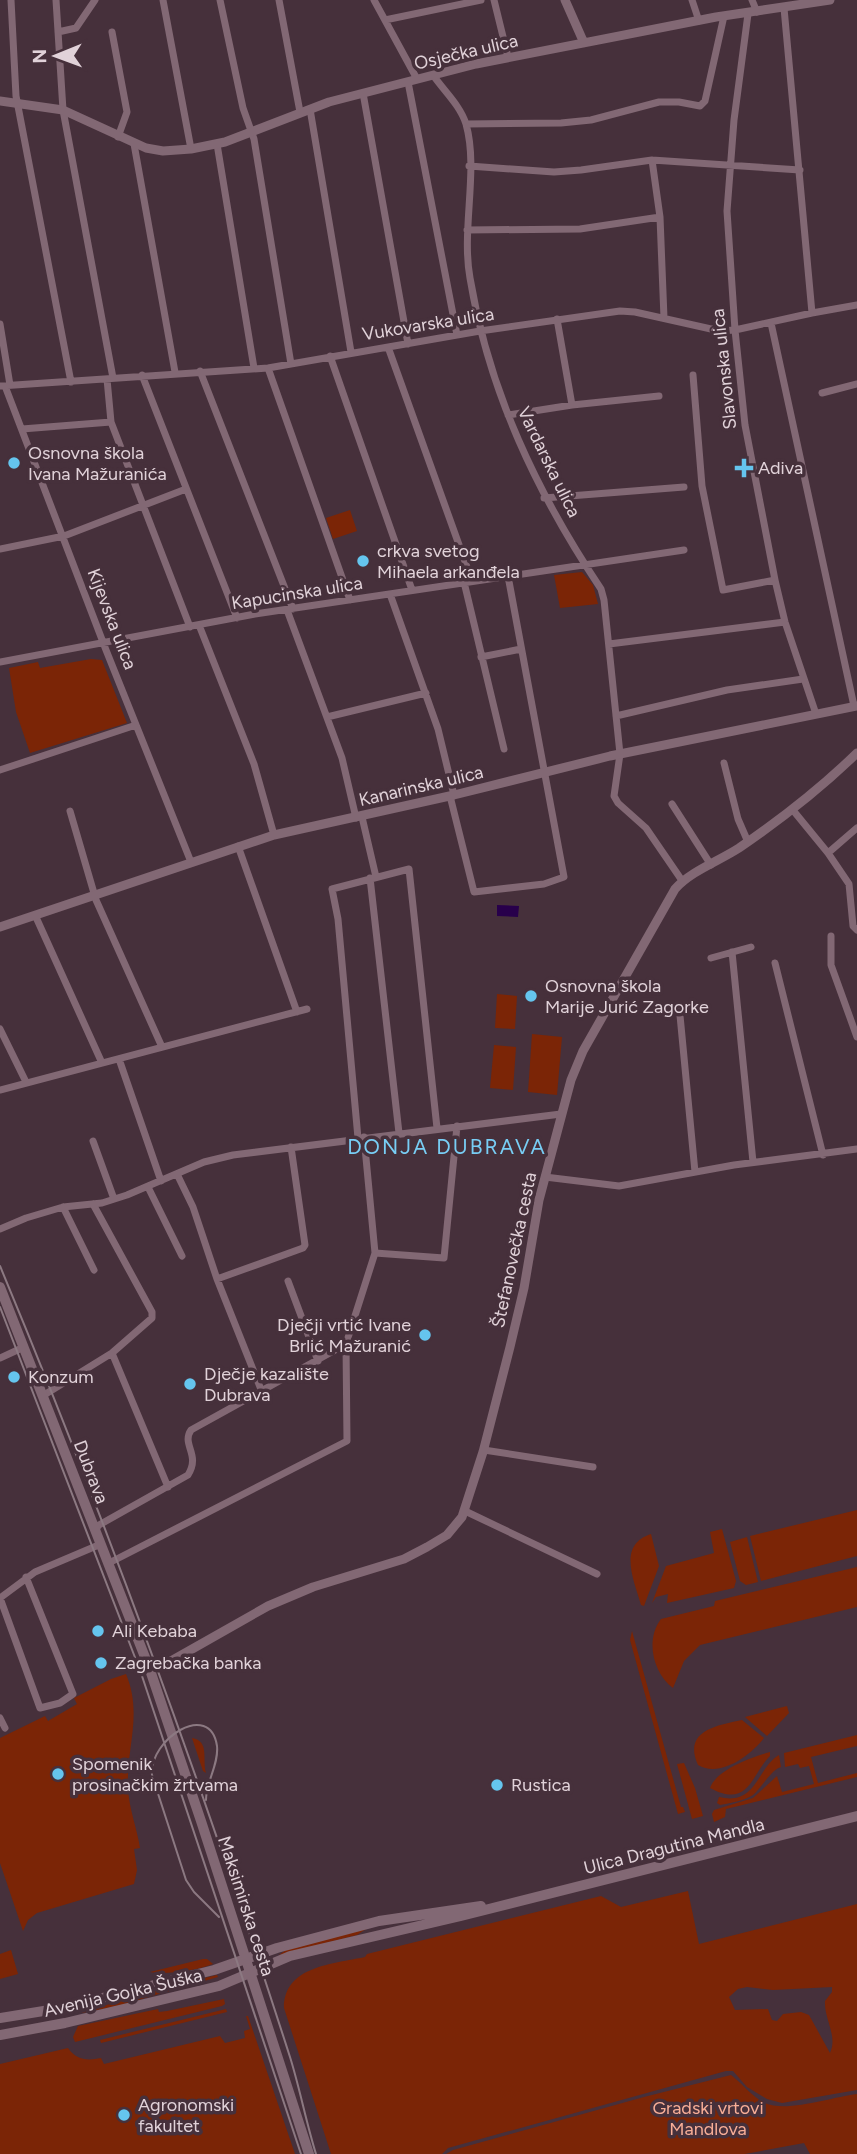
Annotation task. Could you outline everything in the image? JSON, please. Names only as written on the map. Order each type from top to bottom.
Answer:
[{"type":"main road","name":"Dubrava","points":[[0,1287],[150,1670]]},
{"type":"main road","name":"Maksimirska cesta","points":[[150,1670],[309,2154]]},
{"type":"main road","name":"Ulica Dragutina Mandla","points":[[251,1972],[290,1956],[857,1816]]},
{"type":"main road","name":"Ulica Dragutina Mandla","points":[[247,1959],[277,1948],[379,1921],[448,1910],[499,1906]]},
{"type":"main road","name":"Avenija Gojka Šuška","points":[[0,2018],[85,2002],[214,1970],[247,1959]]},
{"type":"main road","name":"Avenija Gojka Šuška","points":[[0,2035],[65,2023],[219,1986],[251,1972]]},
{"type":"street","points":[[11,0],[18,104],[71,382]]},
{"type":"street","points":[[56,0],[63,110],[110,378],[111,422],[190,627]]},
{"type":"street","points":[[58,32],[76,28],[95,0]]},
{"type":"street","points":[[163,0],[191,149]]},
{"type":"street","points":[[220,0],[251,133],[291,363]]},
{"type":"street","points":[[279,0],[305,111],[351,352]]},
{"type":"street","points":[[374,0],[412,81],[457,335]]},
{"type":"street","points":[[385,20],[481,0]]},
{"type":"street","points":[[494,0],[508,57]]},
{"type":"street","points":[[565,0],[584,43]]},
{"type":"street","points":[[692,0],[699,20]]},
{"type":"street","points":[[752,0],[753,13]]},
{"type":"street","name":"Osječka ulica","points":[[0,101],[63,110],[134,144],[158,150],[191,149],[251,133],[305,111],[363,93],[508,57],[699,20],[823,1]]},
{"type":"street","points":[[784,8],[811,313]]},
{"type":"street","name":"Slavonska ulica","points":[[753,13],[729,164],[727,211],[735,330],[745,425],[775,580],[785,622],[816,714]]},
{"type":"street","points":[[466,124],[581,121],[659,102],[700,106],[705,101],[724,16]]},
{"type":"street","points":[[112,32],[127,112],[118,137]]},
{"type":"street","name":"Vardarska ulica","points":[[433,75],[461,112],[466,124],[469,166],[467,261],[480,331],[493,377],[544,498],[601,589],[620,754],[615,800],[646,828],[683,882]]},
{"type":"street","points":[[363,93],[408,344]]},
{"type":"street","points":[[134,144],[175,372]]},
{"type":"street","points":[[217,144],[254,368]]},
{"type":"street","points":[[469,166],[554,172],[652,160],[800,170]]},
{"type":"street","points":[[652,160],[660,217],[664,318]]},
{"type":"street","points":[[467,230],[580,229],[660,217]]},
{"type":"street","name":"Vukovarska ulica","points":[[5,386],[175,372],[268,368],[480,331],[620,311],[712,330],[735,330],[857,305]]},
{"type":"street","points":[[557,319],[572,405]]},
{"type":"street","points":[[771,323],[856,706]]},
{"type":"street","name":"Kijevska ulica","points":[[0,324],[5,386],[103,643],[191,862]]},
{"type":"street","points":[[388,347],[468,582],[481,657],[504,749]]},
{"type":"street","points":[[330,356],[412,590]]},
{"type":"street","points":[[268,368],[350,600]]},
{"type":"street","points":[[200,371],[290,609],[342,758],[359,818],[373,878],[399,1133]]},
{"type":"street","points":[[142,375],[237,618]]},
{"type":"street","points":[[693,375],[702,486],[723,590],[775,580]]},
{"type":"street","points":[[822,393],[857,384]]},
{"type":"street","points":[[508,415],[659,396]]},
{"type":"street","points":[[22,429],[111,422]]},
{"type":"street","points":[[544,498],[684,486]]},
{"type":"street","points":[[0,549],[64,536],[186,489]]},
{"type":"street","name":"Kapucinska ulica","points":[[0,662],[290,609],[684,550]]},
{"type":"street","points":[[390,594],[438,729],[474,892],[544,884],[564,877],[508,576]]},
{"type":"street","points":[[609,644],[785,622]]},
{"type":"street","points":[[199,625],[254,764],[274,835]]},
{"type":"street","points":[[481,657],[521,649]]},
{"type":"street","points":[[616,716],[727,690],[803,679]]},
{"type":"street","points":[[327,717],[426,693]]},
{"type":"street","name":"Kanarinska ulica","points":[[0,927],[274,835],[359,818],[620,754],[856,706]]},
{"type":"street","points":[[0,770],[136,725]]},
{"type":"street","name":"Štefanovečka cesta","points":[[150,1670],[171,1661],[268,1606],[313,1587],[404,1559],[453,1530],[465,1511],[484,1450],[524,1288],[545,1177],[571,1080],[583,1051],[666,903],[683,882],[748,842],[792,809],[857,753]]},
{"type":"street","points":[[724,763],[738,819],[748,842]]},
{"type":"street","points":[[672,804],[711,865]]},
{"type":"street","points":[[792,809],[849,884],[853,926],[857,930]]},
{"type":"street","points":[[69,811],[94,894],[162,1047]]},
{"type":"street","points":[[828,853],[857,828]]},
{"type":"street","points":[[237,846],[296,1012]]},
{"type":"street","points":[[109,1563],[347,1441],[346,1344],[375,1253],[340,931],[332,889],[409,869],[438,1128]]},
{"type":"street","points":[[35,915],[102,1063]]},
{"type":"street","points":[[831,936],[831,964],[857,1037]]},
{"type":"street","points":[[711,958],[751,947]]},
{"type":"street","points":[[732,952],[753,1162]]},
{"type":"street","points":[[775,963],[823,1155]]},
{"type":"street","points":[[679,1005],[695,1172]]},
{"type":"street","points":[[0,1090],[307,1009]]},
{"type":"street","points":[[0,1029],[26,1082]]},
{"type":"street","points":[[119,1059],[161,1181]]},
{"type":"street","points":[[0,1229],[63,1207],[114,1199],[216,1158],[561,1114]]},
{"type":"street","points":[[375,1253],[444,1258],[457,1126]]},
{"type":"street","points":[[93,1141],[114,1199]]},
{"type":"street","points":[[217,1279],[305,1245],[291,1147]]},
{"type":"street","points":[[545,1177],[619,1186],[753,1162],[857,1149]]},
{"type":"street","points":[[177,1174],[262,1392]]},
{"type":"street","points":[[148,1187],[182,1256]]},
{"type":"street","points":[[44,1395],[111,1353],[152,1318],[152,1312],[93,1204]]},
{"type":"street","points":[[63,1207],[94,1270]]},
{"type":"street","points":[[288,1281],[318,1361]]},
{"type":"street","points":[[96,1529],[184,1478],[191,1471],[194,1456],[188,1436],[191,1430],[346,1344]]},
{"type":"street","points":[[0,1358],[24,1347]]},
{"type":"street","points":[[111,1353],[168,1487]]},
{"type":"street","points":[[484,1450],[593,1467]]},
{"type":"street","points":[[465,1511],[597,1574]]},
{"type":"street","points":[[26,1577],[73,1694],[60,1703],[40,1708],[0,1598],[26,1577],[102,1544]]},
{"type":"street","points":[[0,1718],[5,1728]]},
{"type":"green space","points":[[350,510],[357,531],[333,539],[326,518]]},
{"type":"green space","points":[[582,572],[593,585],[598,604],[560,608],[554,575]]},
{"type":"green space","points":[[91,659],[102,660],[127,723],[30,753],[16,712],[9,668],[38,662],[40,668]]},
{"type":"green space","points":[[497,994],[517,996],[515,1029],[495,1028]]},
{"type":"green space","points":[[532,1034],[562,1037],[557,1095],[528,1092]]},
{"type":"green space","points":[[494,1045],[516,1047],[513,1090],[490,1088]]},
{"type":"green space","points":[[857,1510],[857,1556],[761,1581],[750,1536]]},
{"type":"green space","points":[[722,1529],[736,1581],[734,1588],[667,1603],[668,1594],[656,1597],[652,1603],[666,1566],[714,1553],[710,1532]]},
{"type":"green space","points":[[651,1534],[659,1566],[644,1606],[641,1605],[632,1574],[631,1555],[634,1546]]},
{"type":"green space","points":[[747,1537],[758,1582],[746,1585],[740,1581],[730,1542]]},
{"type":"green space","points":[[857,1567],[857,1607],[700,1645],[684,1661],[673,1688],[660,1674],[652,1646],[656,1627],[661,1619],[714,1606],[715,1601]]},
{"type":"green space","points":[[632,1631],[681,1807],[685,1812],[678,1814],[630,1640]]},
{"type":"green space","points":[[126,1674],[131,1689],[134,1717],[128,1788],[140,1848],[134,1849],[137,1870],[134,1884],[37,1913],[28,1920],[23,1931],[0,1863],[0,1738],[45,1716],[48,1721],[77,1704],[74,1698]]},
{"type":"green space","points":[[787,1706],[789,1713],[767,1736],[745,1717]]},
{"type":"green space","points":[[742,1720],[764,1738],[758,1745],[743,1758],[725,1767],[716,1769],[698,1765],[694,1753],[699,1737],[714,1727]]},
{"type":"green space","points":[[857,1735],[857,1746],[811,1757],[818,1783],[857,1773],[857,1777],[726,1809],[725,1817],[714,1822],[714,1810],[753,1798],[777,1776],[782,1792],[814,1784],[809,1766],[800,1768],[798,1764],[785,1767],[784,1753]]},
{"type":"green space","points":[[192,1738],[198,1740],[203,1747],[206,1773],[203,1771]]},
{"type":"green space","points":[[770,1752],[770,1756],[748,1787],[741,1792],[733,1795],[710,1788],[719,1775],[727,1770]]},
{"type":"green space","points":[[779,1755],[781,1767],[753,1795],[732,1803],[717,1803],[719,1797],[732,1798],[749,1791],[771,1761]]},
{"type":"green space","points":[[684,1763],[703,1816],[692,1819],[677,1764]]},
{"type":"green space","points":[[688,1891],[699,1944],[857,1904],[857,2090],[782,2103],[767,2099],[747,2087],[733,2071],[726,2071],[448,2148],[442,2154],[331,2154],[284,2008],[286,1994],[292,1983],[301,1975],[325,1965],[601,1896],[621,1907]],"holes":[[[747,1987],[773,1990],[832,1987],[832,1992],[825,2001],[832,2034],[830,2053],[809,2015],[801,2012],[783,2014],[777,2021],[772,2020],[768,2009],[735,2010],[729,1997],[738,1989]]]},
{"type":"green space","points":[[369,1927],[357,1935],[279,1955],[287,1949]]},
{"type":"green space","points":[[11,1950],[18,1974],[0,1979],[0,1954]]},
{"type":"green space","points":[[203,1959],[213,1964],[182,1971],[150,1972]]},
{"type":"green space","points":[[217,1975],[218,1977],[117,2006],[81,2013],[155,1990]]},
{"type":"green space","points":[[224,1999],[225,2004],[222,2006],[75,2042],[73,2037],[78,2026],[158,2009],[159,2012],[167,2011]]},
{"type":"green space","points":[[226,2009],[227,2012],[101,2043],[100,2040]]},
{"type":"green space","name":"Agronomski fakultet","points":[[246,2016],[295,2154],[0,2154],[0,2064],[68,2048],[82,2059],[101,2058],[104,2064],[220,2036],[225,2043],[245,2038],[244,2031],[250,2029]]},
{"type":"green space","name":"Gradski vrtovi Mandlova","points":[[731,2075],[755,2097],[774,2106],[797,2105],[857,2094],[857,2154],[810,2154],[804,2143],[745,2154],[446,2154],[644,2097]]},
{"type":"shaded area","points":[[497,905],[519,906],[518,917],[497,916]]},
{"type":"tram line","points":[[0,1266],[117,1559],[189,1757],[290,2057],[316,2154]]},
{"type":"tram line","points":[[0,1307],[141,1673],[301,2154]]},
{"type":"tram line","points":[[206,1800],[217,1746],[212,1733],[203,1726],[193,1725],[169,1738],[154,1762],[152,1775],[186,1880],[219,1917]]},
{"type":"place","name":"Osnovna škola Ivana Mažuranića","points":[[14,463]]},
{"type":"place","name":"Adiva","points":[[744,468]]},
{"type":"place","name":"crkva svetog Mihaela arkanđela","points":[[363,561]]},
{"type":"place","name":"Osnovna škola Marije Jurić Zagorke","points":[[531,996]]},
{"type":"place","name":"Dječji vrtić Ivane Brlić Mažuranić","points":[[425,1335]]},
{"type":"place","name":"Konzum","points":[[14,1377]]},
{"type":"place","name":"Dječje kazalište Dubrava","points":[[190,1384]]},
{"type":"place","name":"Ali Kebaba","points":[[98,1631]]},
{"type":"place","name":"Zagrebačka banka","points":[[101,1663]]},
{"type":"place","name":"Spomenik prosinačkim žrtvama","points":[[58,1774]]},
{"type":"place","name":"Rustica","points":[[497,1785]]},
{"type":"place","name":"Agronomski fakultet","points":[[124,2115]]},
{"type":"district","name":"DONJA DUBRAVA","points":[[447,1147]]}]
